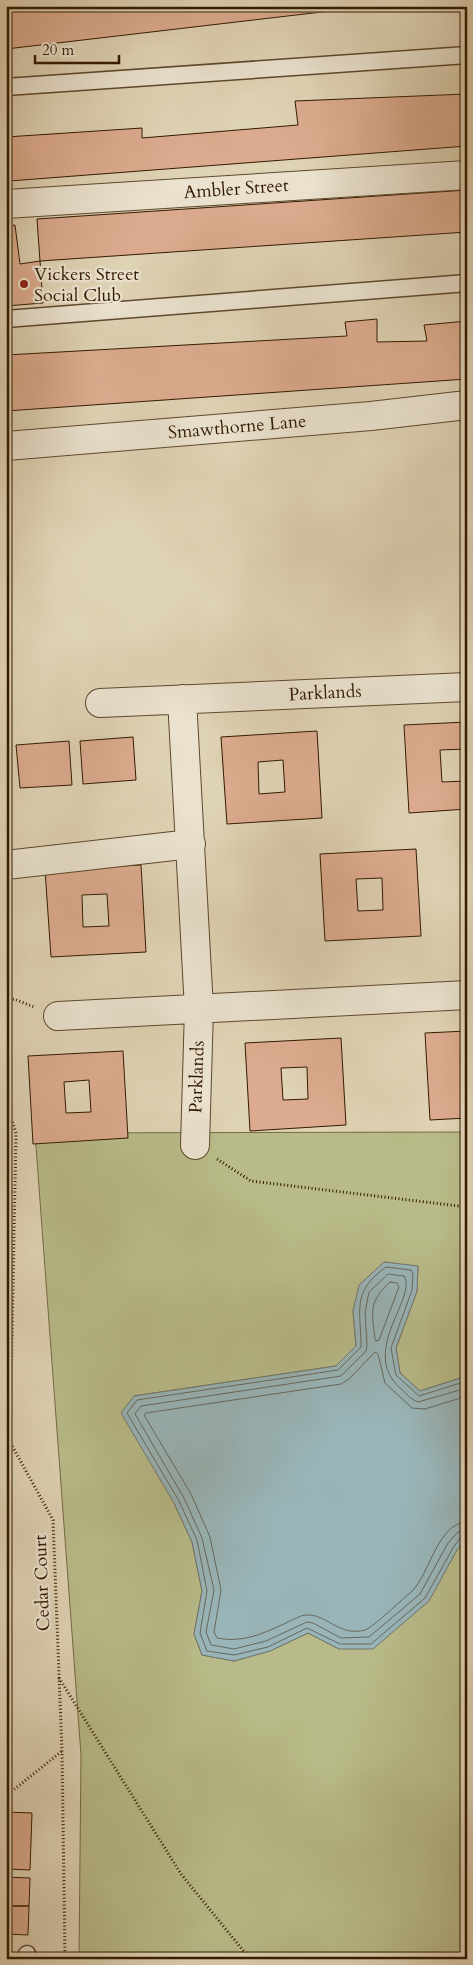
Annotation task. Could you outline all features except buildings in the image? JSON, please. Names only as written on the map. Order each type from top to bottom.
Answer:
[{"type":"street","name":"Ambler Street","points":[[6,204],[467,175]]},
{"type":"street","name":"Smawthorne Lane","points":[[6,446],[371,416],[467,405]]},
{"type":"street","name":"Parklands","points":[[100,703],[467,687]]},
{"type":"street","name":"Parklands","points":[[182,699],[200,1009],[195,1144]]},
{"type":"street","points":[[6,864],[191,844]]},
{"type":"street","points":[[58,1016],[467,995]]},
{"type":"lane","points":[[6,87],[467,55]]},
{"type":"lane","points":[[6,319],[467,282]]},
{"type":"path","name":"Cedar Court","points":[[6,1102],[16,1133],[10,1442],[53,1520],[62,1750],[65,1958],[28,1957]]},
{"type":"path","points":[[6,1122],[12,1122]]},
{"type":"path","points":[[195,1144],[251,1181],[467,1207]]},
{"type":"path","points":[[59,1678],[181,1874],[250,1959]]},
{"type":"path","points":[[6,1796],[62,1750]]},
{"type":"green space","points":[[467,1132],[467,1376],[420,1391],[400,1373],[396,1348],[417,1291],[418,1267],[384,1262],[353,1311],[356,1346],[336,1366],[134,1396],[174,1503],[192,1542],[202,1591],[194,1634],[202,1655],[234,1661],[270,1651],[308,1633],[339,1649],[457,1550],[467,1539],[467,1959],[79,1959],[81,1755],[35,1133]]},
{"type":"water","points":[[384,1262],[418,1266],[417,1291],[396,1348],[400,1373],[420,1391],[467,1376],[467,1539],[457,1550],[429,1601],[373,1649],[339,1649],[308,1633],[270,1651],[234,1661],[202,1655],[194,1634],[202,1591],[192,1542],[174,1503],[121,1413],[134,1396],[336,1366],[356,1346],[353,1311],[359,1285]]},
{"type":"place","name":"Vickers Street Social Club","points":[[24,284]]}]
